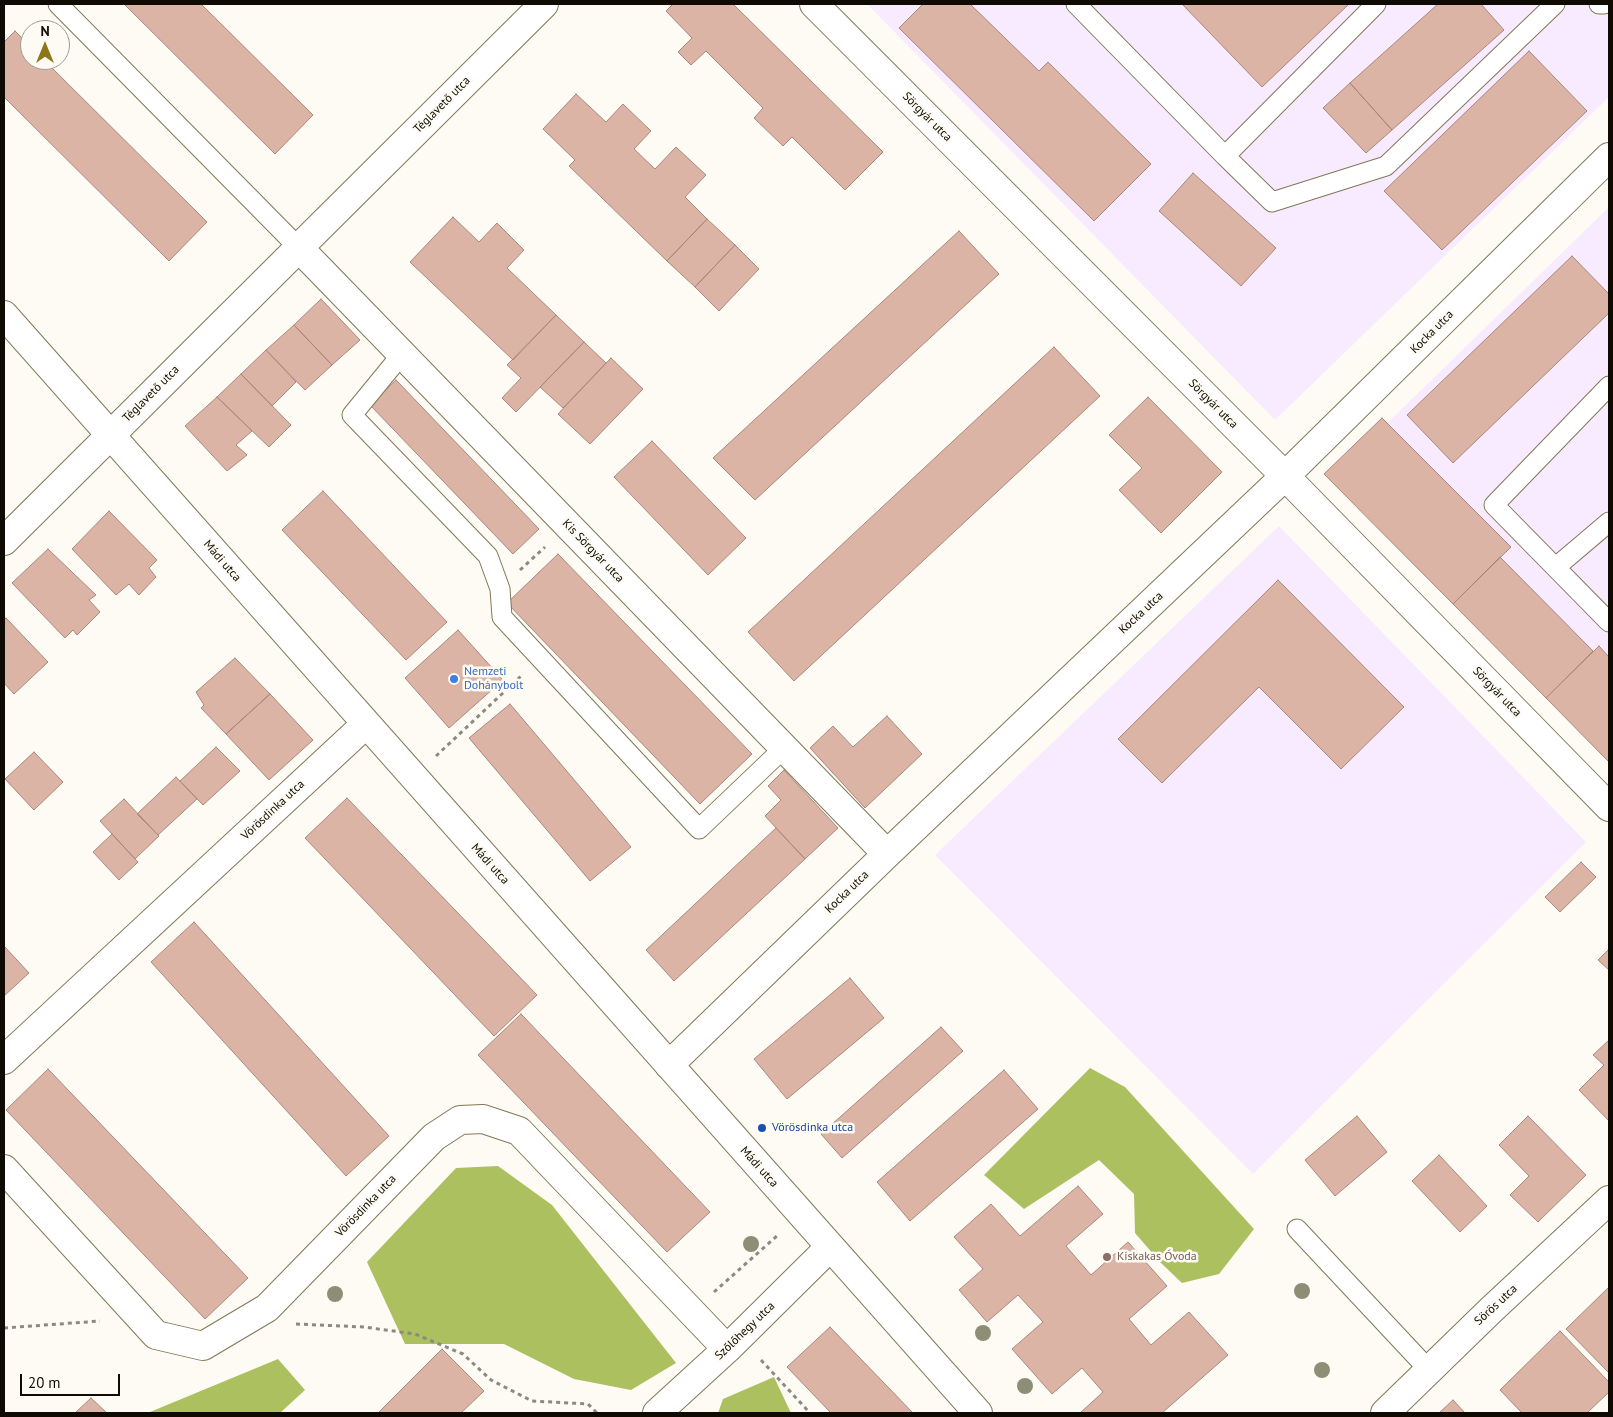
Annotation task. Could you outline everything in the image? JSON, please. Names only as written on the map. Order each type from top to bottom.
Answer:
[{"type":"street","name":"Téglavető utca","points":[[4,541],[544,4]]},
{"type":"street","name":"Sörgyár utca","points":[[814,4],[1285,476],[1609,807]]},
{"type":"street","name":"Kocka utca","points":[[669,1065],[887,854],[1285,476],[1609,157]]},
{"type":"street","name":"Kis Sörgyár utca","points":[[299,248],[887,854]]},
{"type":"street","name":"Mádi utca","points":[[4,315],[978,1413]]},
{"type":"street","name":"Vörösdinka utca","points":[[4,1060],[366,724]]},
{"type":"street","name":"Vörösdinka utca","points":[[4,1169],[156,1335],[203,1346],[267,1308],[434,1137],[460,1120],[483,1119],[519,1131],[726,1350]]},
{"type":"street","name":"Sörös utca","points":[[1385,1413],[1609,1200]]},
{"type":"street","name":"Szőlőhegy utca","points":[[657,1413],[726,1350],[830,1247]]},
{"type":"lane","points":[[58,4],[299,248]]},
{"type":"lane","points":[[1076,4],[1272,202],[1386,166],[1555,4]]},
{"type":"lane","points":[[1226,156],[1376,4]]},
{"type":"lane","points":[[1599,4],[1604,4]]},
{"type":"lane","points":[[402,354],[352,415],[488,556],[500,589],[502,617],[699,829],[784,748]]},
{"type":"lane","points":[[1609,386],[1494,505],[1609,622]]},
{"type":"lane","points":[[1556,567],[1609,522]]},
{"type":"lane","points":[[1296,1229],[1429,1370]]},
{"type":"path","points":[[500,589],[568,525]]},
{"type":"path","points":[[413,778],[540,659]]},
{"type":"path","points":[[691,1312],[801,1214]]},
{"type":"path","points":[[267,1308],[288,1323],[364,1327],[415,1334],[463,1354],[491,1380],[532,1401],[588,1404],[596,1413]]},
{"type":"path","points":[[4,1328],[141,1318]]},
{"type":"path","points":[[755,1354],[810,1413]]},
{"type":"shaded area","points":[[867,4],[1609,4],[1609,97],[1275,420]]},
{"type":"shaded area","points":[[1609,207],[1609,750],[1336,473]]},
{"type":"shaded area","points":[[1279,526],[1586,842],[1253,1174],[935,855]]},
{"type":"green space","points":[[1090,1068],[1125,1087],[1254,1229],[1219,1274],[1182,1283],[1160,1262],[1135,1233],[1134,1194],[1099,1160],[1024,1209],[984,1175]]},
{"type":"green space","points":[[498,1166],[552,1205],[676,1363],[631,1390],[574,1379],[504,1344],[405,1344],[367,1262],[456,1168]]},
{"type":"green space","points":[[278,1359],[305,1390],[280,1413],[150,1412]]},
{"type":"green space","points":[[774,1377],[791,1413],[718,1413],[723,1399]]},
{"type":"building","points":[[124,4],[201,4],[313,115],[275,154]]},
{"type":"building","points":[[673,4],[733,4],[883,152],[845,190],[792,137],[783,146],[754,118],[763,108],[706,51],[691,65],[678,52],[692,38],[666,11]]},
{"type":"building","points":[[923,4],[970,4],[1039,71],[1048,62],[1151,164],[1094,221],[899,28]]},
{"type":"building","points":[[1182,4],[1349,4],[1262,87]]},
{"type":"building","points":[[1438,4],[1481,4],[1504,30],[1392,130],[1350,83]]},
{"type":"building","points":[[15,31],[20,36],[20,70],[54,70],[207,222],[169,261],[4,97],[4,42]]},
{"type":"building","points":[[1529,51],[1587,111],[1442,250],[1384,191]]},
{"type":"building","points":[[1350,83],[1392,130],[1366,153],[1323,108]]},
{"type":"building","points":[[576,94],[606,122],[623,104],[651,131],[634,149],[655,169],[676,147],[706,175],[685,197],[707,219],[667,261],[569,166],[575,160],[543,129]]},
{"type":"building","points":[[1193,173],[1276,248],[1241,286],[1159,211]]},
{"type":"building","points":[[453,217],[479,242],[497,223],[524,250],[507,268],[556,315],[513,360],[410,262]]},
{"type":"building","points":[[707,219],[735,245],[695,287],[667,261]]},
{"type":"building","points":[[959,231],[999,274],[755,500],[713,458]]},
{"type":"building","points":[[735,245],[759,269],[719,311],[695,287]]},
{"type":"building","points":[[1572,256],[1609,294],[1609,313],[1453,463],[1407,415]]},
{"type":"building","points":[[321,299],[360,340],[332,365],[294,325]]},
{"type":"building","points":[[556,315],[584,342],[516,412],[502,398],[521,378],[507,365]]},
{"type":"building","points":[[294,325],[332,365],[305,390],[266,350]]},
{"type":"building","points":[[584,342],[606,363],[563,408],[540,387]]},
{"type":"building","points":[[1054,347],[1100,396],[794,681],[748,632]]},
{"type":"building","points":[[266,350],[296,382],[272,406],[241,374]]},
{"type":"building","points":[[611,358],[643,389],[590,444],[558,414]]},
{"type":"building","points":[[241,374],[291,425],[269,447],[217,397]]},
{"type":"building","points":[[396,380],[539,529],[513,554],[370,405]]},
{"type":"building","points":[[217,397],[252,431],[236,445],[247,455],[227,471],[185,426]]},
{"type":"building","points":[[1148,397],[1222,472],[1161,533],[1119,490],[1142,468],[1109,435]]},
{"type":"building","points":[[1382,418],[1511,547],[1453,604],[1324,474]]},
{"type":"building","points":[[652,441],[746,538],[708,575],[614,477]]},
{"type":"building","points":[[323,491],[447,622],[406,660],[282,530]]},
{"type":"building","points":[[109,511],[157,560],[149,568],[156,577],[139,595],[129,584],[116,595],[72,549]]},
{"type":"building","points":[[48,549],[96,595],[89,600],[100,612],[77,635],[73,630],[65,638],[12,583]]},
{"type":"building","points":[[558,554],[752,754],[700,804],[507,603]]},
{"type":"building","points":[[1500,557],[1593,651],[1546,698],[1453,604]]},
{"type":"building","points":[[1278,580],[1404,707],[1341,769],[1259,687],[1162,783],[1118,739]]},
{"type":"building","points":[[6,618],[48,662],[14,694],[4,683],[4,620]]},
{"type":"building","name":"Nemzeti Dohánybolt","points":[[458,630],[503,680],[449,728],[405,678]]},
{"type":"building","points":[[1599,646],[1609,657],[1609,762],[1546,698]]},
{"type":"building","points":[[235,658],[270,694],[226,734],[201,708],[204,705],[196,692]]},
{"type":"building","points":[[270,694],[313,740],[269,780],[226,734]]},
{"type":"building","points":[[510,704],[631,847],[590,881],[469,738]]},
{"type":"building","points":[[887,716],[922,754],[865,808],[810,748],[833,726],[853,747]]},
{"type":"building","points":[[216,747],[240,771],[203,805],[180,781]]},
{"type":"building","points":[[34,752],[63,782],[34,810],[5,779]]},
{"type":"building","points":[[784,770],[838,828],[805,859],[765,816],[781,800],[768,786]]},
{"type":"building","points":[[176,777],[197,799],[158,835],[137,814]]},
{"type":"building","points":[[347,798],[537,995],[494,1036],[305,838]]},
{"type":"building","points":[[124,799],[159,836],[135,859],[100,821]]},
{"type":"building","points":[[776,828],[805,859],[674,981],[646,950]]},
{"type":"building","points":[[112,834],[138,862],[119,880],[93,852]]},
{"type":"building","points":[[1581,862],[1596,877],[1560,912],[1545,897]]},
{"type":"building","points":[[194,922],[389,1136],[346,1176],[151,962]]},
{"type":"building","points":[[4,946],[29,973],[4,996]]},
{"type":"building","points":[[1609,949],[1609,970],[1598,960]]},
{"type":"building","points":[[850,978],[884,1018],[787,1099],[754,1059]]},
{"type":"building","points":[[521,1014],[710,1212],[667,1252],[478,1055]]},
{"type":"building","points":[[941,1027],[963,1051],[842,1158],[821,1134]]},
{"type":"building","points":[[1609,1040],[1609,1121],[1579,1090],[1604,1065],[1593,1055]]},
{"type":"building","points":[[48,1069],[248,1278],[205,1319],[6,1110]]},
{"type":"building","points":[[1004,1070],[1038,1109],[910,1221],[877,1182]]},
{"type":"building","points":[[1357,1116],[1387,1152],[1335,1196],[1305,1160]]},
{"type":"building","points":[[1528,1116],[1586,1175],[1538,1222],[1510,1195],[1529,1176],[1499,1145]]},
{"type":"building","points":[[1439,1155],[1487,1206],[1460,1232],[1412,1181]]},
{"type":"building","points":[[1078,1186],[1103,1214],[1066,1246],[1091,1275],[1128,1242],[1167,1286],[1129,1319],[1151,1345],[1189,1312],[1228,1355],[1162,1413],[1080,1413],[1103,1392],[1082,1368],[1052,1394],[1012,1349],[1043,1322],[1018,1295],[987,1322],[959,1290],[983,1269],[954,1237],[991,1204],[1020,1236]]},
{"type":"building","points":[[1609,1287],[1609,1373],[1566,1329]]},
{"type":"building","points":[[830,1327],[913,1413],[831,1413],[787,1367]]},
{"type":"building","points":[[1560,1331],[1609,1382],[1609,1392],[1587,1413],[1522,1413],[1500,1390]]},
{"type":"building","points":[[442,1349],[484,1391],[461,1413],[378,1413]]},
{"type":"building","points":[[91,1398],[107,1413],[75,1413]]},
{"type":"building","points":[[1453,1400],[1465,1413],[1439,1413]]},
{"type":"place","name":"Nemzeti Dohánybolt","points":[[454,679]]},
{"type":"place","name":"Vörösdinka utca","points":[[762,1128]]},
{"type":"place","name":"Kiskakas Óvoda","points":[[1107,1257]]}]
